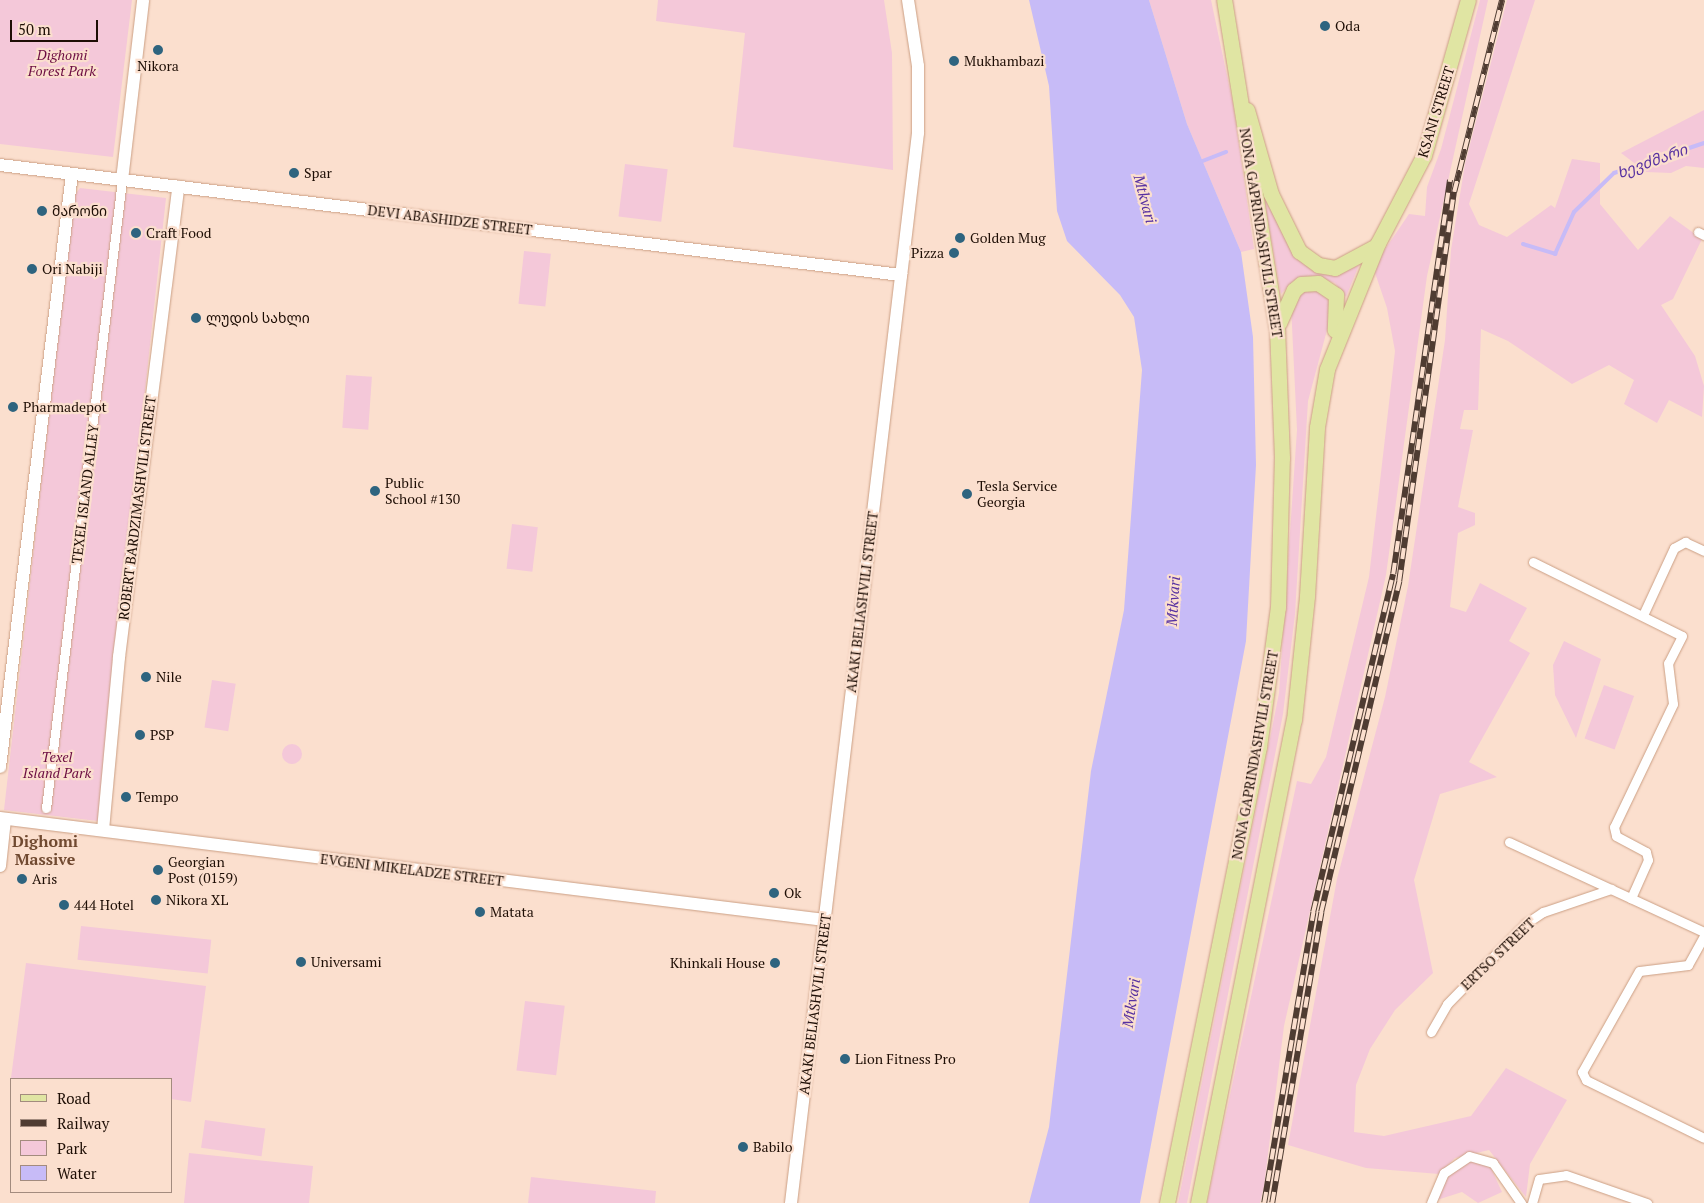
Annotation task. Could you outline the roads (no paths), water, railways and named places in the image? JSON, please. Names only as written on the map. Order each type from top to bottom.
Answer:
[{"type":"main road","points":[[1224,0],[1239,93],[1254,127],[1272,194],[1299,251],[1318,265],[1335,268],[1377,245]]},
{"type":"main road","name":"KSANI STREET","points":[[1377,245],[1424,155],[1468,0]]},
{"type":"main road","name":"NONA GAPRINDASHVILI STREET","points":[[1167,1203],[1272,664],[1282,458],[1277,330],[1239,93]]},
{"type":"main road","name":"NONA GAPRINDASHVILI STREET","points":[[1198,1203],[1294,720],[1307,604],[1317,427],[1333,347],[1377,245]]},
{"type":"main road","points":[[1277,330],[1294,290],[1310,282],[1326,285],[1338,304],[1333,347]]},
{"type":"street","points":[[122,180],[143,0]]},
{"type":"street","name":"AKAKI BELIASHVILI STREET","points":[[791,1203],[918,133],[918,66],[908,0]]},
{"type":"street","name":"DEVI ABASHIDZE STREET","points":[[0,165],[901,275]]},
{"type":"street","points":[[0,767],[72,174]]},
{"type":"street","name":"TEXEL ISLAND ALLEY","points":[[46,808],[122,180]]},
{"type":"street","name":"ROBERT BARDZIMASHVILI STREET","points":[[104,830],[119,657],[178,187]]},
{"type":"street","points":[[1643,615],[1674,548],[1685,542],[1704,551]]},
{"type":"street","points":[[1533,562],[1682,636],[1668,663],[1673,704],[1614,826],[1616,836],[1646,852],[1648,860],[1631,898]]},
{"type":"street","points":[[0,866],[3,818]]},
{"type":"street","name":"EVGENI MIKELADZE STREET","points":[[3,818],[825,920]]},
{"type":"street","points":[[1509,842],[1704,932]]},
{"type":"street","name":"ERTSO STREET","points":[[1431,1032],[1447,1004],[1524,924],[1543,912],[1611,889]]},
{"type":"street","points":[[1704,936],[1688,965],[1639,971],[1582,1072],[1586,1080],[1704,1138]]},
{"type":"street","points":[[1431,1203],[1444,1173],[1469,1156],[1493,1163],[1521,1203]]},
{"type":"street","points":[[1532,1203],[1539,1179],[1566,1175],[1647,1203]]},
{"type":"water","name":"Mtkvari","points":[[1029,0],[1149,0],[1187,124],[1241,252],[1253,337],[1256,465],[1246,641],[1140,1203],[1029,1203],[1049,1127],[1091,771],[1124,610],[1142,370],[1134,317],[1120,295],[1067,241],[1057,211],[1049,86]]},
{"type":"waterway","name":"ხევძმარი","points":[[1523,244],[1555,254],[1574,212],[1614,173],[1704,143]]},
{"type":"waterway","name":"ხევძმარი","points":[[1200,162],[1226,152]]},
{"type":"railway","points":[[1272,1203],[1321,912],[1399,581],[1454,192],[1502,0]]},
{"type":"railway","points":[[1264,1203],[1313,912],[1393,574],[1450,180]]},
{"type":"place","name":"Oda","points":[[1325,26]]},
{"type":"place","name":"Nikora","points":[[158,50]]},
{"type":"place","name":"Mukhambazi","points":[[954,61]]},
{"type":"place","name":"Spar","points":[[294,173]]},
{"type":"place","name":"მარონი","points":[[42,211]]},
{"type":"place","name":"Craft Food","points":[[136,233]]},
{"type":"place","name":"Golden Mug","points":[[960,238]]},
{"type":"place","name":"Pizza","points":[[954,253]]},
{"type":"place","name":"Ori Nabiji","points":[[32,269]]},
{"type":"place","name":"ლუდის სახლი","points":[[196,318]]},
{"type":"place","name":"Pharmadepot","points":[[13,407]]},
{"type":"place","name":"Public School #130","points":[[375,491]]},
{"type":"place","name":"Tesla Service Georgia","points":[[967,494]]},
{"type":"place","name":"Nile","points":[[146,677]]},
{"type":"place","name":"PSP","points":[[140,735]]},
{"type":"place","name":"Tempo","points":[[126,797]]},
{"type":"place","name":"Georgian Post (0159)","points":[[158,870]]},
{"type":"place","name":"Aris","points":[[22,879]]},
{"type":"place","name":"Ok","points":[[774,893]]},
{"type":"place","name":"Nikora XL","points":[[156,900]]},
{"type":"place","name":"444 Hotel","points":[[64,905]]},
{"type":"place","name":"Matata","points":[[480,912]]},
{"type":"place","name":"Universami","points":[[301,962]]},
{"type":"place","name":"Khinkali House","points":[[775,963]]},
{"type":"place","name":"Lion Fitness Pro","points":[[845,1059]]},
{"type":"place","name":"Babilo","points":[[743,1147]]},
{"type":"district","name":"Dighomi Massive","points":[[45,850]]},
{"type":"park label","name":"Dighomi Forest Park","points":[[62,64]]},
{"type":"park label","name":"Texel Island Park","points":[[57,766]]}]
